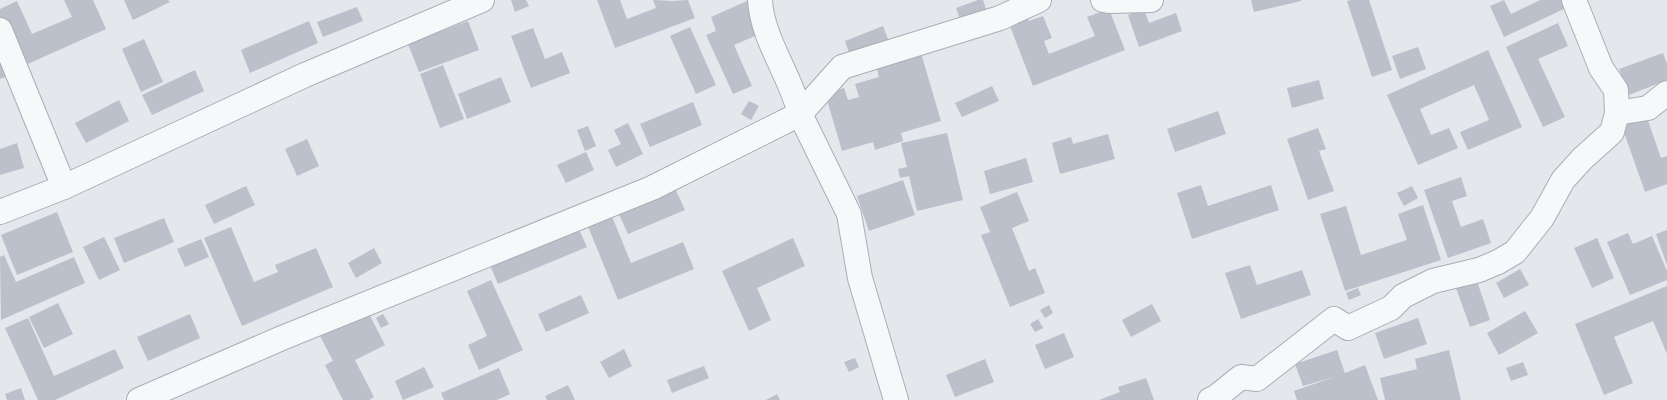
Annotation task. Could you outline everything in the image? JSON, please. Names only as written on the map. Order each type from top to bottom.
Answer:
[{"type":"street","points":[[0,212],[64,187],[305,75],[482,0]]},
{"type":"street","points":[[760,0],[764,20],[775,51],[796,96],[800,114],[849,214],[860,278],[896,400]]},
{"type":"street","points":[[139,400],[282,338],[652,188],[800,114],[842,67],[996,9],[1039,0]]},
{"type":"street","points":[[1103,0],[1151,0]]},
{"type":"street","points":[[1210,400],[1241,377],[1257,379],[1334,319],[1348,328],[1391,308],[1403,296],[1433,281],[1478,270],[1498,262],[1515,252],[1542,218],[1563,180],[1582,159],[1612,132],[1617,113],[1616,90],[1601,68],[1574,0]]},
{"type":"street","points":[[0,30],[64,187]]},
{"type":"street","points":[[1617,113],[1648,108],[1667,93]]},
{"type":"building","points":[[64,0],[93,0],[106,29],[21,67],[0,20],[0,9],[17,1],[32,34],[72,17]]},
{"type":"building","points":[[124,0],[168,0],[170,2],[133,20]]},
{"type":"building","points":[[511,0],[526,0],[529,6],[515,12]]},
{"type":"building","points":[[597,0],[620,0],[627,19],[656,8],[653,0],[688,0],[695,18],[615,48]]},
{"type":"building","points":[[983,0],[988,15],[962,25],[956,8]]},
{"type":"building","points":[[1251,0],[1301,0],[1301,1],[1254,12]]},
{"type":"building","points":[[1369,0],[1392,70],[1372,77],[1347,1]]},
{"type":"building","points":[[1504,0],[1511,14],[1540,0],[1565,0],[1568,7],[1504,37],[1490,6]]},
{"type":"building","points":[[747,1],[762,33],[734,45],[752,86],[733,94],[706,35],[716,31],[711,17]]},
{"type":"building","points":[[357,7],[363,21],[323,37],[317,22]]},
{"type":"building","points":[[1109,9],[1125,50],[1033,86],[1008,21],[1026,14],[1029,21],[1043,16],[1052,38],[1044,41],[1049,54],[1095,36],[1087,17]]},
{"type":"building","points":[[1144,9],[1149,23],[1176,13],[1182,31],[1139,47],[1128,15]]},
{"type":"building","points":[[309,21],[318,43],[250,73],[241,50]]},
{"type":"building","points":[[468,21],[479,50],[419,72],[408,44]]},
{"type":"building","points":[[1558,23],[1568,46],[1538,59],[1565,117],[1543,127],[1506,47]]},
{"type":"building","points":[[883,26],[891,47],[852,61],[845,41]]},
{"type":"building","points":[[690,27],[716,85],[696,94],[670,36]]},
{"type":"building","points":[[533,28],[545,59],[562,52],[570,73],[531,88],[511,36]]},
{"type":"building","points":[[144,39],[163,82],[141,92],[122,49]]},
{"type":"building","points":[[1418,47],[1426,69],[1400,79],[1392,56]]},
{"type":"building","points":[[0,49],[12,74],[0,79]]},
{"type":"building","points":[[1488,50],[1522,127],[1468,150],[1460,132],[1489,120],[1474,85],[1420,109],[1431,135],[1449,128],[1458,148],[1418,165],[1387,95]]},
{"type":"building","points":[[921,53],[941,121],[901,133],[903,141],[875,150],[873,142],[842,151],[825,93],[844,88],[848,100],[859,97],[855,84],[879,77],[876,66]]},
{"type":"building","points":[[1663,53],[1667,64],[1667,80],[1629,95],[1619,69]]},
{"type":"building","points":[[443,65],[464,119],[440,128],[420,74]]},
{"type":"building","points":[[195,70],[204,91],[152,115],[142,95]]},
{"type":"building","points":[[501,77],[511,102],[467,119],[458,94]]},
{"type":"building","points":[[1319,80],[1324,99],[1292,108],[1287,88]]},
{"type":"building","points":[[992,86],[999,101],[962,117],[955,103]]},
{"type":"building","points":[[119,100],[129,121],[86,143],[75,123]]},
{"type":"building","points":[[749,101],[759,106],[751,120],[741,114]]},
{"type":"building","points":[[693,102],[702,125],[650,147],[640,124]]},
{"type":"building","points":[[1218,111],[1226,134],[1175,152],[1167,129]]},
{"type":"building","points":[[1646,115],[1661,158],[1667,156],[1667,184],[1645,192],[1621,124]]},
{"type":"building","points":[[628,123],[643,154],[616,167],[608,150],[621,144],[614,130]]},
{"type":"building","points":[[588,126],[596,146],[585,151],[577,130]]},
{"type":"building","points":[[1318,128],[1326,149],[1319,151],[1334,191],[1308,200],[1287,139]]},
{"type":"building","points":[[947,133],[963,200],[917,211],[909,176],[900,178],[898,169],[907,167],[901,143]]},
{"type":"building","points":[[1108,134],[1115,159],[1060,174],[1052,143],[1071,137],[1073,144]]},
{"type":"building","points":[[307,139],[319,166],[297,176],[285,149]]},
{"type":"building","points":[[17,143],[24,168],[0,175],[0,149]]},
{"type":"building","points":[[586,152],[594,170],[566,183],[557,165]]},
{"type":"building","points":[[1026,158],[1033,182],[990,194],[984,171]]},
{"type":"building","points":[[1461,177],[1467,196],[1452,201],[1461,227],[1483,219],[1491,243],[1448,258],[1424,190]]},
{"type":"building","points":[[903,180],[915,215],[869,231],[857,196]]},
{"type":"building","points":[[1201,185],[1208,206],[1271,185],[1279,210],[1192,239],[1177,193]]},
{"type":"building","points":[[246,186],[255,205],[214,224],[205,205]]},
{"type":"building","points":[[674,186],[685,210],[628,234],[617,210]]},
{"type":"building","points":[[1412,186],[1418,198],[1404,206],[1397,193]]},
{"type":"building","points":[[1017,192],[1029,221],[1012,228],[1029,271],[1035,268],[1045,293],[1010,307],[981,235],[990,232],[980,207]]},
{"type":"building","points":[[1423,205],[1441,260],[1345,291],[1320,214],[1346,206],[1361,255],[1407,240],[1398,214]]},
{"type":"building","points":[[57,212],[73,252],[17,275],[1,235]]},
{"type":"building","points":[[611,214],[631,263],[683,242],[694,269],[618,300],[587,224]]},
{"type":"building","points":[[164,218],[174,242],[124,263],[114,238]]},
{"type":"building","points":[[575,221],[587,247],[498,284],[487,258]]},
{"type":"building","points":[[231,227],[254,282],[278,272],[275,265],[316,248],[333,287],[242,326],[204,238]]},
{"type":"building","points":[[1667,230],[1667,265],[1656,234]]},
{"type":"building","points":[[1628,233],[1633,244],[1652,236],[1667,271],[1667,280],[1630,295],[1607,242]]},
{"type":"building","points":[[104,237],[120,270],[99,280],[83,247]]},
{"type":"building","points":[[793,238],[805,266],[757,288],[771,320],[749,331],[722,271]]},
{"type":"building","points":[[1597,238],[1614,278],[1592,288],[1574,248]]},
{"type":"building","points":[[201,239],[209,257],[185,267],[177,249]]},
{"type":"building","points":[[374,248],[382,263],[356,278],[348,263]]},
{"type":"building","points":[[4,255],[16,282],[74,257],[85,283],[1,320],[0,257]]},
{"type":"building","points":[[1250,265],[1257,285],[1302,270],[1311,295],[1241,319],[1225,273]]},
{"type":"building","points":[[1520,269],[1529,285],[1504,298],[1496,283]]},
{"type":"building","points":[[1476,278],[1490,320],[1470,327],[1455,285]]},
{"type":"building","points":[[491,280],[523,350],[479,370],[468,345],[487,336],[467,291]]},
{"type":"building","points":[[1667,286],[1667,354],[1653,321],[1614,337],[1633,383],[1604,395],[1575,324]]},
{"type":"building","points":[[1358,288],[1361,295],[1349,300],[1346,293]]},
{"type":"building","points":[[581,295],[589,313],[546,332],[538,314]]},
{"type":"building","points":[[58,303],[73,334],[44,348],[29,317]]},
{"type":"building","points":[[1152,304],[1161,321],[1131,337],[1122,320]]},
{"type":"building","points":[[1049,305],[1053,313],[1045,318],[1040,310]]},
{"type":"building","points":[[365,306],[385,345],[355,360],[374,397],[369,400],[343,400],[325,365],[333,361],[317,330]]},
{"type":"building","points":[[1525,311],[1538,333],[1499,355],[1487,333]]},
{"type":"building","points":[[190,314],[200,338],[148,361],[137,337]]},
{"type":"building","points":[[383,314],[389,324],[381,328],[376,318]]},
{"type":"building","points":[[28,318],[54,376],[115,349],[124,368],[55,400],[38,400],[5,328]]},
{"type":"building","points":[[1418,318],[1427,344],[1384,359],[1375,333]]},
{"type":"building","points":[[1038,319],[1043,328],[1035,332],[1030,324]]},
{"type":"building","points":[[1064,333],[1074,357],[1045,369],[1035,345]]},
{"type":"building","points":[[624,349],[632,366],[609,378],[600,362]]},
{"type":"building","points":[[1337,350],[1345,373],[1365,365],[1378,400],[1297,400],[1294,391],[1334,377],[1303,386],[1295,364]]},
{"type":"building","points":[[1449,350],[1461,400],[1385,400],[1380,378],[1417,369],[1415,359]]},
{"type":"building","points":[[855,358],[859,367],[849,372],[844,362]]},
{"type":"building","points":[[985,359],[994,382],[955,397],[946,375]]},
{"type":"building","points":[[1523,362],[1528,375],[1511,381],[1506,368]]},
{"type":"building","points":[[704,366],[709,378],[672,393],[667,380]]},
{"type":"building","points":[[424,367],[434,387],[403,400],[395,381]]},
{"type":"building","points":[[499,368],[510,394],[497,400],[444,400],[441,393]]},
{"type":"building","points":[[1146,378],[1154,400],[1099,400],[1120,392],[1118,387]]},
{"type":"building","points":[[568,385],[575,400],[547,400],[545,396]]},
{"type":"building","points":[[21,388],[25,400],[7,400],[5,394]]},
{"type":"building","points":[[777,394],[780,400],[766,400]]}]
